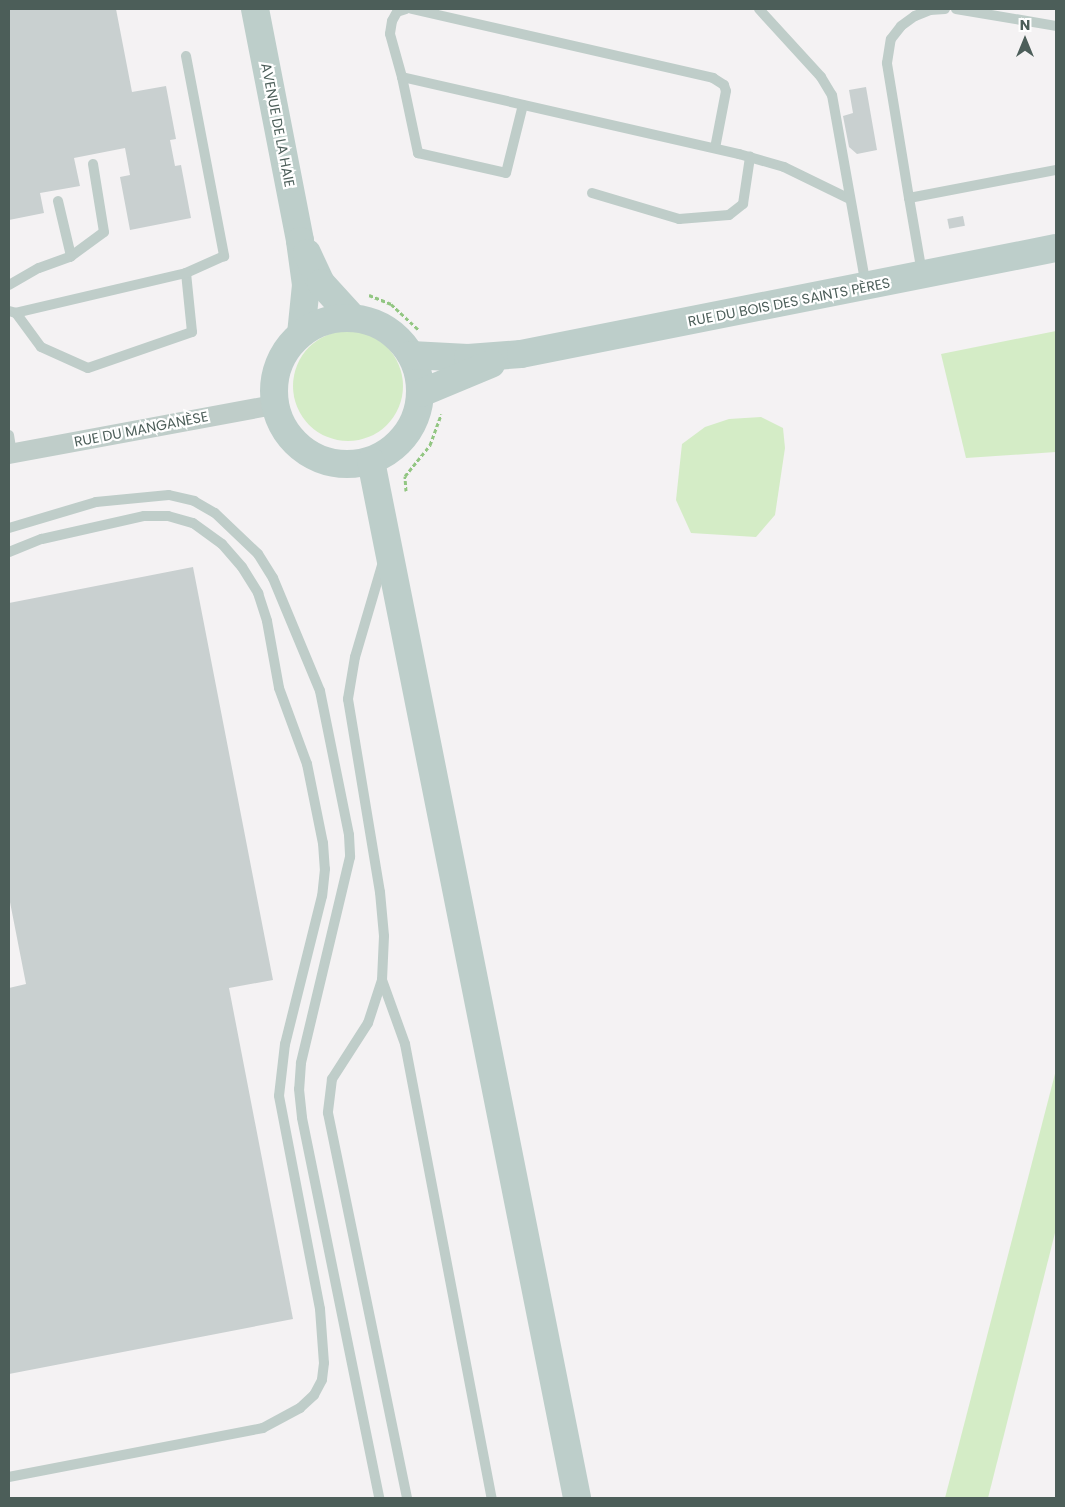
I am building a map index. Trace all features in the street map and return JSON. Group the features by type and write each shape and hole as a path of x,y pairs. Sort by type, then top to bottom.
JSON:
{"street":[{"name":"AVENUE DE LA HAIE","path":"255,9 300,241"},
{"path":"300,241 321,283 353,318"},
{"path":"300,241 306,285 301,334"},
{"name":"RUE DU BOIS DES SAINTS PÈRES","path":"411,355 468,358 520,354 923,276 1056,248"},
{"path":"353,318 376,324 396,337 411,355 419,374 421,393 417,415 407,435 391,450 371,461 346,465 321,461 307,452 283,429 274,405 273,385 278,366 287,348 301,334 316,324 353,318"},
{"name":"RUE DU BOIS DES SAINTS PÈRES","path":"421,393 470,371 520,354"},
{"name":"RUE DU MANGANÈSE","path":"10,448 274,405"},
{"path":"371,461 576,1498"}],"lane":[{"path":"406,9 397,12 390,34 402,77 418,153 506,173 523,105"},
{"path":"412,9 713,78 724,84 726,91 715,148"},
{"path":"759,9 821,77 832,95 866,286"},
{"path":"923,276 887,63 891,39 901,26 915,16 930,10 945,9"},
{"path":"956,9 1056,26"},
{"path":"186,56 224,256 186,272 12,312 41,347 88,368 192,332 186,272"},
{"path":"402,77 750,156 784,167 850,199"},
{"path":"592,193 679,219 729,215 743,204 750,156"},
{"path":"9,285 39,268 71,256 104,232 93,164"},
{"path":"909,198 1056,170"},
{"path":"58,200 71,256"},
{"path":"9,528 96,502 169,495 194,501 215,513 258,554 273,578 320,691 349,835 350,857 301,1063 299,1089 302,1118 379,1498"},
{"path":"9,552 42,539 144,516 168,516 193,523 222,544 242,566 258,593 267,621 279,688 307,764 323,843 325,869 322,896 285,1044 279,1096 320,1309 322,1380 314,1395 300,1408 263,1428 9,1477"},
{"path":"386,531 382,564 355,657 348,699 380,892 384,936 382,980 368,1023 332,1079 328,1114 407,1498"},
{"path":"382,980 405,1044 492,1498"}],"green space":[{"path":"348,331 369,335 387,347 399,365 403,386 399,407 387,425 369,437 348,441 327,437 309,425 297,407 293,386 297,365 309,347 327,335"},
{"path":"1056,331 1056,452 966,458 941,354"},
{"path":"761,417 783,428 785,448 775,515 756,537 691,533 676,500 682,444 705,427 729,419"},
{"path":"1056,1070 1056,1229 988,1498 945,1498"}],"building":[{"path":"9,9 116,9 132,92 166,86 176,139 170,140 175,166 181,165 191,218 130,230 120,177 130,175 125,148 74,158 80,186 40,193 44,213 9,220"},
{"path":"866,87 877,150 857,154 849,147 843,116 853,113 849,90"},
{"path":"963,216 965,226 949,229 947,219"},
{"path":"193,567 273,980 229,988 293,1319 9,1374 9,988 26,984 9,897 9,603"}]}
